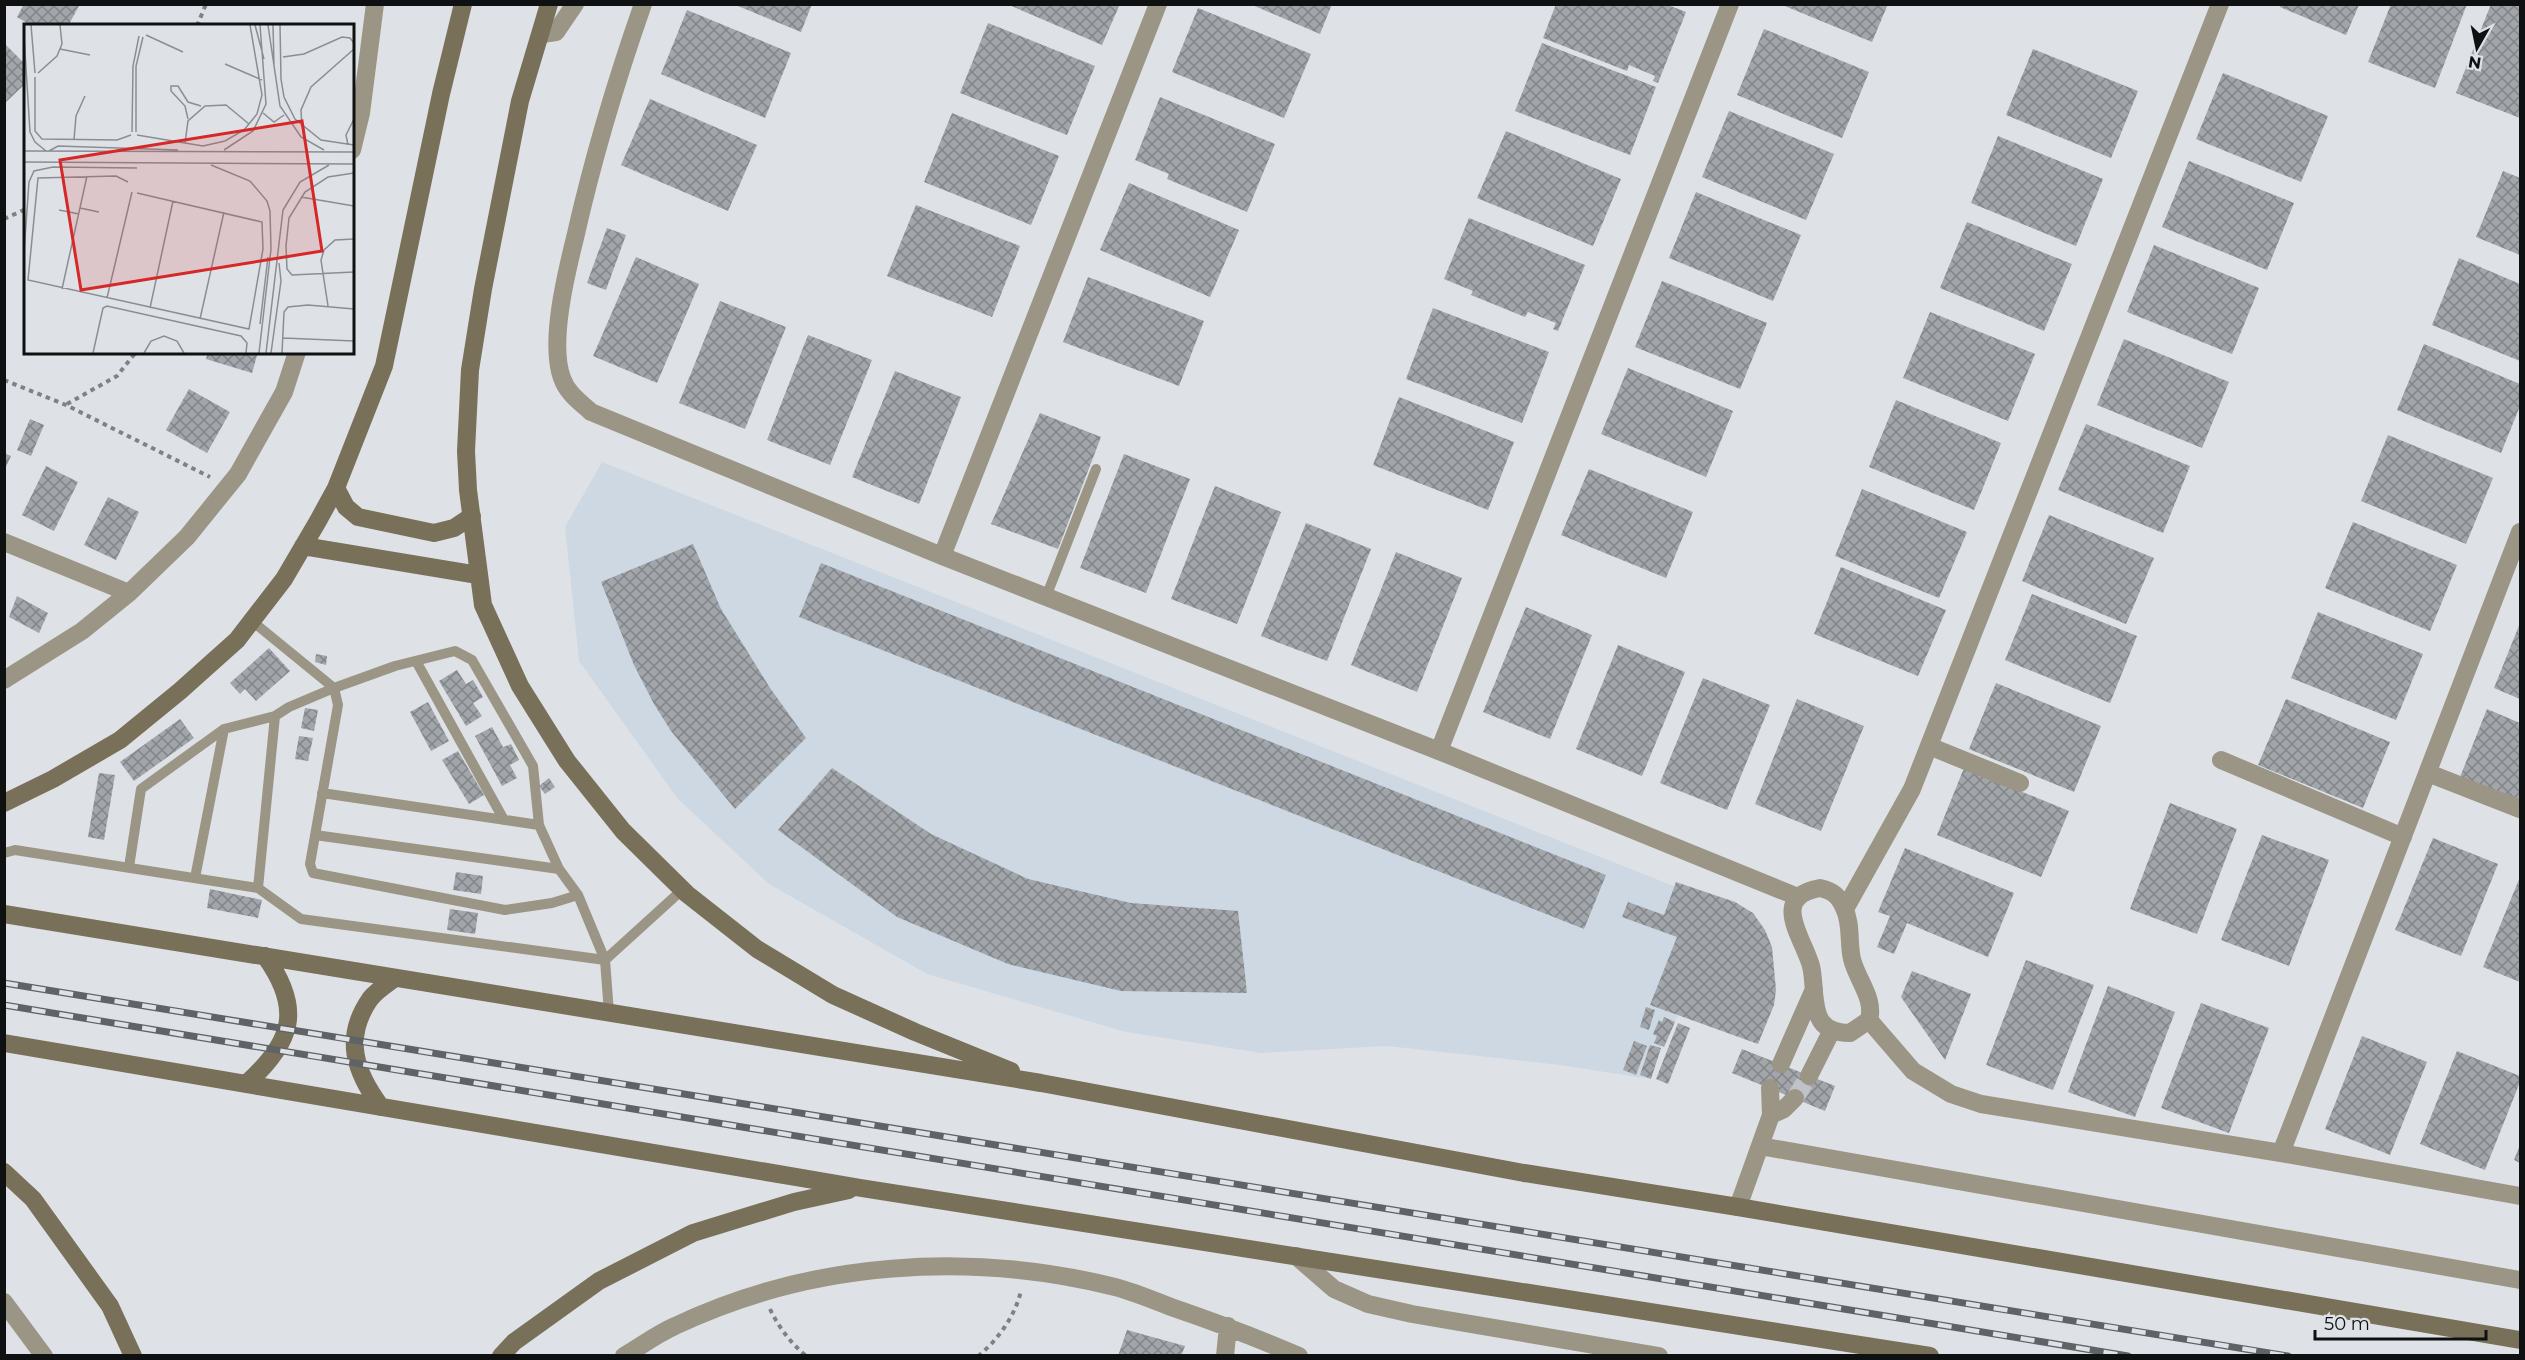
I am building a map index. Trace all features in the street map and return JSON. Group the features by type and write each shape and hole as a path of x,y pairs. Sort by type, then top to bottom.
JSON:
{"main road":[{"path":"4,803 53,779 120,740 180,691 229,648 252,621 284,579 303,546 336,488 384,366 441,94 463,4"},
{"path":"549,4 542,34 520,101 483,289 470,370 466,451 483,605 520,686 567,761 623,831 682,890 757,949 833,995 915,1032 1041,1083"},
{"path":"336,488 346,507 358,517 434,533 454,528 472,516"},
{"path":"303,546 478,575"},
{"path":"4,914 1041,1083 1524,1173 1738,1207 2520,1340"},
{"path":"246,1084 275,1055 284,1040 288,1019 287,998 282,984 265,956"},
{"path":"381,1107 360,1074 354,1051 355,1031 371,998 395,978"},
{"path":"4,1043 861,1188 1930,1356"},
{"path":"4,1172 33,1199 110,1306 134,1356"},
{"path":"501,1356 514,1342 599,1281 693,1233 794,1202 861,1188"},
{"path":"2493,1335 2520,1326"}],"street":[{"path":"354,142 361,113 375,4"},
{"path":"542,34 556,32 575,4"},
{"path":"643,4 604,124 568,265 560,323 558,350 562,377 573,396 591,412 942,556 1439,752 1798,897"},
{"path":"942,556 1158,4"},
{"path":"1439,752 1730,4"},
{"path":"1845,909 1912,789 2220,4"},
{"path":"4,680 82,631 129,593 187,537 238,474 284,392 296,354"},
{"path":"2281,1154 2520,532"},
{"path":"4,542 129,593"},
{"path":"1929,746 2020,783"},
{"path":"2221,760 2403,837"},
{"path":"2428,773 2520,809"},
{"path":"1869,1020 1850,1033 1832,1030 1821,1020 1816,1005 1811,965 1793,925 1792,911 1798,897 1811,890 1829,890 1838,897 1845,909 1849,920 1852,959 1871,1003 1869,1020 1913,1071 1952,1094 1982,1104 2520,1196"},
{"path":"1781,1064 1815,987"},
{"path":"1809,1076 1832,1030"},
{"path":"1738,1207 1771,1115 1770,1088"},
{"path":"1771,1115 1784,1109 1795,1098"},
{"path":"1760,1146 2520,1280"},
{"path":"1296,1256 1334,1289 1368,1304 1412,1314 1659,1356"},
{"path":"624,1356 674,1326 763,1293 819,1280 894,1268 969,1265 1026,1270 1118,1288 1228,1326 1299,1356"},
{"path":"4,1302 42,1355"},
{"path":"1226,1356 1228,1326"}],"lane":[{"path":"1046,597 1096,469"},
{"path":"252,621 334,688 338,705 310,864 313,873 505,910 552,903 578,895"},
{"path":"129,867 141,789 224,729 275,716 289,707 334,688 416,661 455,651 472,660 533,766 538,825 559,869 578,895 605,960 609,1013"},
{"path":"416,661 504,820"},
{"path":"258,888 275,716"},
{"path":"195,878 224,729"},
{"path":"322,794 538,825"},
{"path":"315,835 559,869"},
{"path":"4,853 15,850 258,888 301,920 605,960 682,890"}],"path":[{"path":"198,24 206,4"},
{"path":"4,219 24,210"},
{"path":"66,405 117,376 134,354"},
{"path":"4,380 66,405 229,486"},
{"path":"978,1356 988,1348 1006,1325 1019,1299 1026,1270"},
{"path":"763,1293 776,1321 794,1345 806,1356"}],"shaded area":[{"path":"602,462 1737,911 1643,1078 1560,1065 1387,1046 1261,1053 1126,1032 927,974 769,884 678,799 579,661 565,527"}],"building":[{"path":"24,4 80,4 69,24 29,24 17,17"},
{"path":"733,4 812,4 801,32"},
{"path":"1007,4 1120,4 1102,45"},
{"path":"1250,4 1332,4 1320,34"},
{"path":"1556,4 1665,4 1686,12 1658,83 1653,81 1655,76 1629,65 1627,71 1543,38"},
{"path":"1780,4 1888,4 1872,42"},
{"path":"2391,4 2467,4 2435,88 2368,62"},
{"path":"2491,4 2520,5 2520,118 2456,93"},
{"path":"2281,5 2359,5 2346,35 2280,7"},
{"path":"1198,8 1311,54 1284,118 1172,72"},
{"path":"687,10 791,53 765,118 661,74"},
{"path":"988,23 1095,66 1067,135 960,93"},
{"path":"1764,29 1869,72 1842,138 1737,95"},
{"path":"4,43 24,63 24,85 4,104"},
{"path":"1542,43 1656,87 1630,155 1515,111"},
{"path":"2033,49 2138,91 2111,158 2006,115"},
{"path":"2223,73 2328,116 2301,182 2196,139"},
{"path":"1160,97 1275,144 1247,212 1167,179 1169,174 1135,160"},
{"path":"650,99 757,145 728,211 621,165"},
{"path":"1729,111 1834,154 1806,220 1702,177"},
{"path":"952,113 1059,156 1031,225 924,182"},
{"path":"1506,131 1621,179 1593,246 1477,198"},
{"path":"1998,136 2103,179 2076,246 1971,203"},
{"path":"2189,161 2294,203 2267,270 2162,227"},
{"path":"2503,171 2520,178 2520,255 2476,237"},
{"path":"1129,183 1239,230 1210,297 1100,250"},
{"path":"1696,192 1801,235 1773,301 1669,258"},
{"path":"916,205 1020,246 992,317 887,276"},
{"path":"1469,218 1585,265 1558,331 1553,329 1556,323 1528,312 1525,317 1471,295 1473,291 1444,279"},
{"path":"1967,222 2072,264 2044,331 1940,288"},
{"path":"607,228 626,235 606,290 587,283"},
{"path":"2154,245 2259,288 2232,354 2127,312"},
{"path":"636,257 699,284 657,383 593,356"},
{"path":"2459,258 2520,284 2520,361 2432,325"},
{"path":"1088,277 1204,321 1179,386 1063,342"},
{"path":"1662,281 1767,323 1740,389 1635,347"},
{"path":"720,301 786,327 745,429 679,403"},
{"path":"1433,308 1549,352 1522,423 1406,379"},
{"path":"1930,312 2035,354 2008,421 1903,378"},
{"path":"808,335 872,360 830,465 767,440"},
{"path":"2124,339 2229,382 2202,448 2097,405"},
{"path":"2424,344 2520,384 2520,406 2501,453 2397,410"},
{"path":"207,354 257,354 252,373 206,359"},
{"path":"1628,368 1733,411 1706,477 1601,434"},
{"path":"895,371 961,397 919,504 852,477"},
{"path":"189,389 230,412 207,453 166,430"},
{"path":"1399,397 1514,442 1488,510 1373,465"},
{"path":"1896,400 2001,443 1974,510 1869,467"},
{"path":"1040,413 1101,437 1058,549 991,524"},
{"path":"30,419 44,425 31,456 17,450"},
{"path":"2086,424 2190,466 2163,533 2058,490"},
{"path":"2388,435 2493,478 2466,544 2361,501"},
{"path":"4,453 11,456 4,471"},
{"path":"1124,454 1190,479 1146,593 1080,568"},
{"path":"46,466 78,482 54,531 22,515"},
{"path":"1589,469 1693,512 1666,578 1561,535"},
{"path":"1215,486 1281,512 1237,624 1171,599"},
{"path":"1862,489 1967,532 1939,598 1835,556"},
{"path":"108,497 139,512 116,560 84,545"},
{"path":"2049,515 2154,558 2126,624 2022,581"},
{"path":"2353,522 2457,565 2430,631 2325,588"},
{"path":"1306,523 1371,549 1327,661 1261,636"},
{"path":"693,544 721,609 770,688 806,738 735,809 671,731 654,704 634,665 601,582"},
{"path":"1396,552 1462,578 1417,692 1351,665"},
{"path":"821,563 1606,875 1584,929 799,617"},
{"path":"1841,567 1946,610 1918,676 1814,634"},
{"path":"2032,594 2137,636 2110,703 2005,660"},
{"path":"17,596 48,613 39,633 9,617"},
{"path":"1526,607 1592,635 1550,739 1483,712"},
{"path":"2318,612 2423,654 2396,720 2291,678"},
{"path":"2520,623 2520,699 2494,688"},
{"path":"1618,645 1685,672 1642,776 1576,749"},
{"path":"269,648 290,671 256,701 245,689 240,694 230,683"},
{"path":"316,654 327,656 326,665 315,662"},
{"path":"457,670 466,684 473,680 483,697 473,703 482,716 466,726 439,681"},
{"path":"1703,678 1770,705 1727,810 1660,783"},
{"path":"1996,683 2101,726 2074,792 1969,749"},
{"path":"1797,699 1864,726 1821,831 1755,804"},
{"path":"2286,699 2390,742 2363,808 2258,765"},
{"path":"428,702 449,741 431,751 410,712"},
{"path":"305,708 318,710 314,731 301,728"},
{"path":"2487,709 2520,723 2520,802 2460,777"},
{"path":"180,719 194,738 134,781 120,762"},
{"path":"492,727 503,747 511,744 519,760 510,765 517,778 502,786 475,736"},
{"path":"299,736 313,738 308,761 295,759"},
{"path":"458,751 484,795 469,804 442,760"},
{"path":"832,768 931,834 1028,879 1131,903 1238,911 1247,993 1121,991 1008,964 897,917 778,830"},
{"path":"1964,768 2069,811 2041,877 1937,835"},
{"path":"99,773 115,775 104,840 88,837"},
{"path":"549,778 555,787 545,794 539,786"},
{"path":"2170,803 2237,829 2197,934 2130,909"},
{"path":"2262,835 2329,860 2289,966 2221,940"},
{"path":"2433,838 2498,864 2461,956 2395,930"},
{"path":"1905,848 2014,893 1988,957 1907,923 1894,954 1877,947 1890,916 1878,912"},
{"path":"456,872 483,876 481,894 453,890"},
{"path":"2520,877 2520,982 2483,967"},
{"path":"1676,882 1735,902 1753,913 1765,930 1772,947 1776,990 1774,1005 1758,1044 1650,1005 1677,937 1622,917 1628,902 1664,915"},
{"path":"210,889 262,900 258,918 207,908"},
{"path":"450,909 478,913 475,934 447,930"},
{"path":"2026,960 2094,985 2053,1090 1986,1065"},
{"path":"1912,971 1971,994 1945,1060 1901,997"},
{"path":"2108,986 2175,1012 2135,1117 2068,1092"},
{"path":"2201,1003 2269,1028 2229,1133 2161,1108"},
{"path":"1646,1007 1655,1010 1649,1030 1640,1027"},
{"path":"1664,1017 1675,1022 1664,1047 1654,1043 1657,1036 1653,1034 1659,1020 1662,1022"},
{"path":"1678,1023 1690,1028 1668,1084 1656,1079"},
{"path":"2362,1036 2427,1062 2390,1155 2325,1129"},
{"path":"1634,1041 1647,1046 1636,1075 1623,1070"},
{"path":"1650,1045 1661,1048 1651,1079 1640,1075"},
{"path":"1742,1049 1835,1086 1825,1111 1732,1073"},
{"path":"2457,1051 2520,1076 2520,1082 2485,1170 2420,1144"},
{"path":"2520,1145 2520,1163 2514,1160"},
{"path":"1127,1330 1185,1346 1181,1356 1118,1356"}],"tunnel":[{"path":"1795,1098 1809,1076"}],"railway":[{"path":"4,983 2288,1356"},
{"path":"4,1005 2128,1356"}]}
